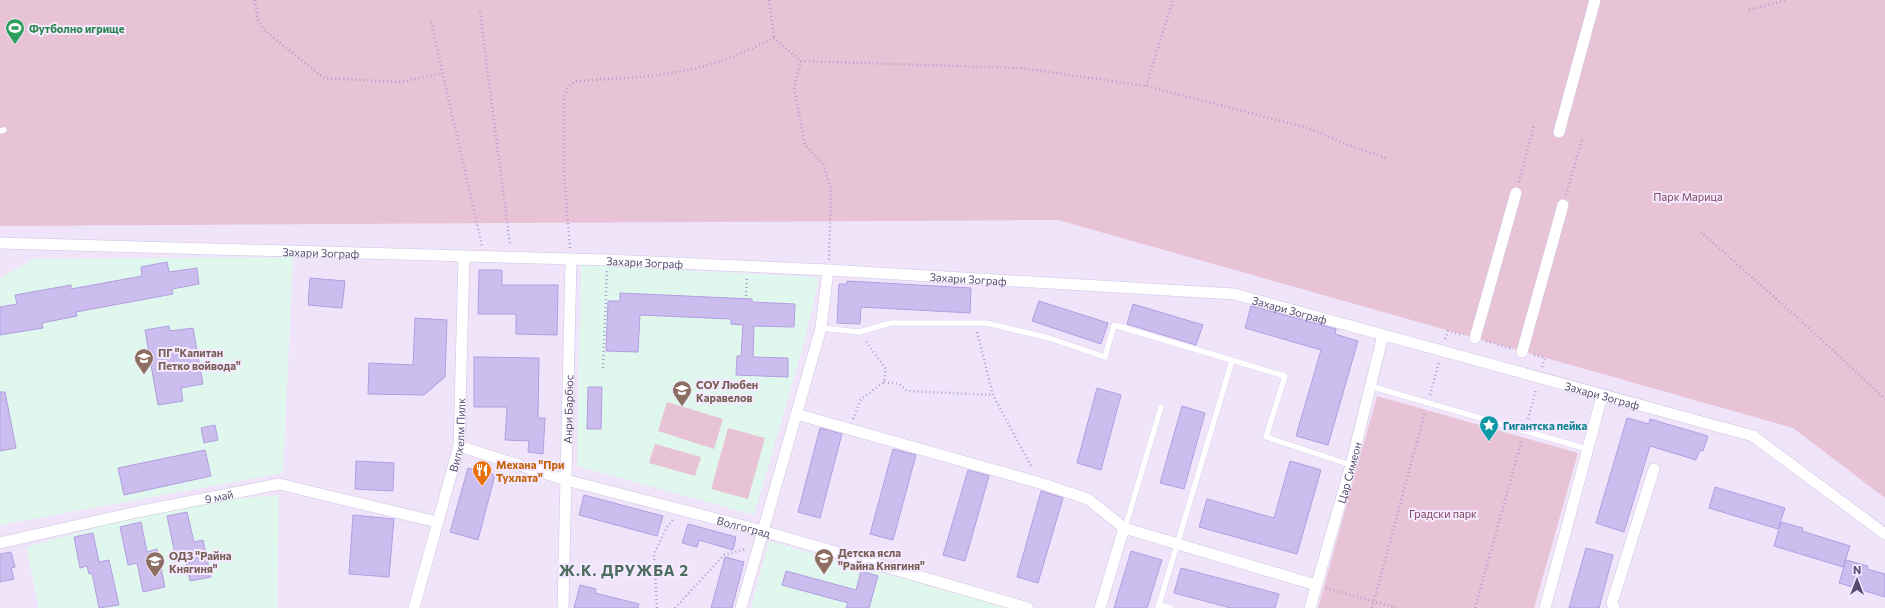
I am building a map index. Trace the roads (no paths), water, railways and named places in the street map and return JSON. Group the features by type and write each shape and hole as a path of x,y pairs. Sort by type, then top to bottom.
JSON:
{"street":[{"path":"1558,132 1595,0"},
{"path":"1475,338 1516,193"},
{"path":"1522,352 1563,205"},
{"name":"Захари Зограф","path":"0,243 608,260 828,270 1234,294 1602,396 1753,436 1885,534"},
{"name":"Вилхелм Пилк","path":"414,608 459,446 464,256"},
{"name":"Анри Барбюс","path":"563,608 571,259"},
{"path":"741,608 821,328 828,270"},
{"name":"Цар Симеон","path":"1310,608 1351,465 1383,335"},
{"path":"1545,608 1602,396"},
{"path":"796,414 1040,483 1088,499 1124,528 1176,545 1316,585"},
{"name":"Волгоград","path":"459,446 566,480 763,531 1028,608"},
{"path":"1614,608 1612,603 1654,469"},
{"name":"9 май","path":"0,543 138,512 279,484 437,522"},
{"path":"1100,608 1124,528"}],"lane":[{"path":"821,328 859,332 891,323 986,323 1048,338 1104,357 1114,325 1285,376 1266,437 1351,465"},
{"path":"1171,608 1159,606 1232,360"},
{"path":"1370,386 1588,448"},
{"path":"1124,528 1161,407"}],"place":[{"name":"Футболно игрище","path":"15,45"},
{"name":"ПГ \"Капитан Петко войвода\"","path":"144,375"},
{"name":"СОУ Любен Каравелов","path":"682,407"},
{"name":"Гигантска пейка","path":"1489,442"},
{"name":"Механа \"При Тухлата\"","path":"482,487"},
{"name":"Детска ясла \"Райна Княгиня\"","path":"824,575"},
{"name":"ОДЗ \"Райна Княгиня\"","path":"155,578"}],"district":[{"name":"Ж.К. ДРУЖБА 2","path":"624,570"}],"park label":[{"name":"Парк Марица","path":"1688,196"},
{"name":"Градски парк","path":"1443,513"}]}
